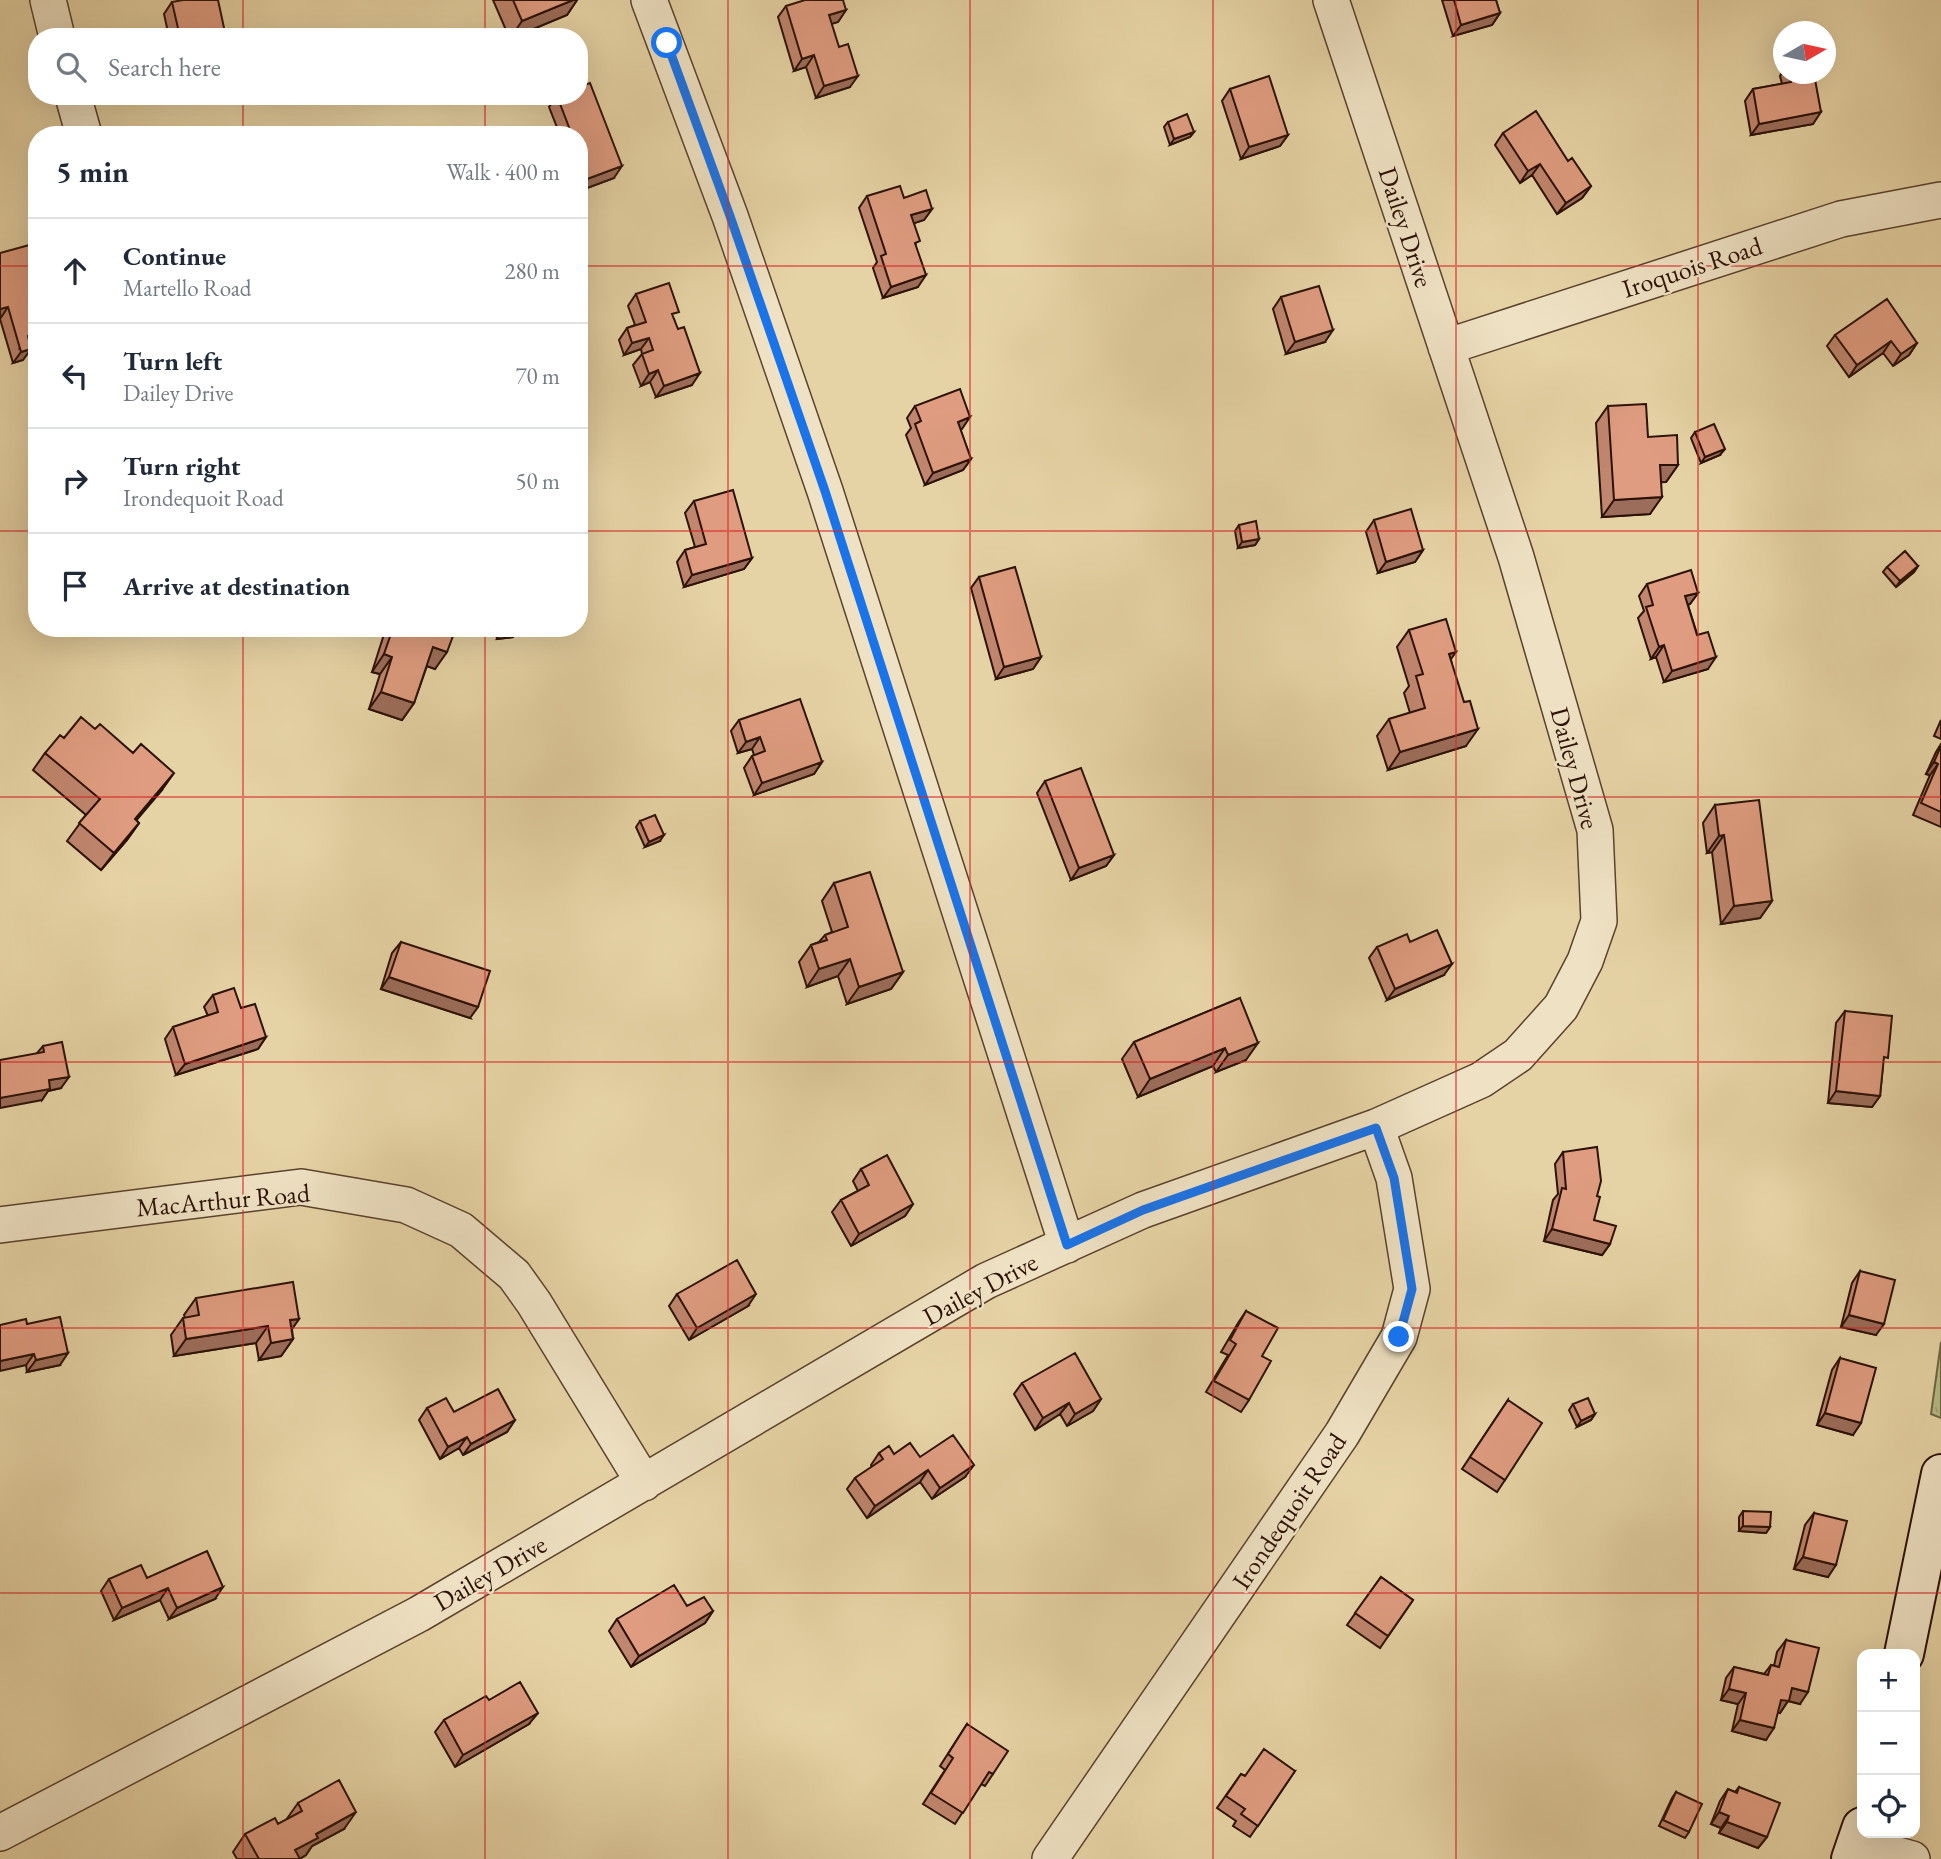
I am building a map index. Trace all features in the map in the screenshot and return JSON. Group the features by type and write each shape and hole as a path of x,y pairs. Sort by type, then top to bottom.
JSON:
{"main road":[{"path":"1905,1649 1941,1474"}],"street":[{"path":"48,0 55,28"},
{"path":"649,0 726,204 820,478 1067,1245"},
{"name":"Dailey Drive","path":"0,1833 419,1614 986,1281 1143,1210 1376,1128 1481,1080 1518,1055 1561,1007 1585,961 1599,921 1595,830 1516,557 1331,0"},
{"path":"76,105 81,126"},
{"name":"Iroquois Road","path":"1446,347 1841,219 1941,200"},
{"name":"Irondequoit Road","path":"1049,1859 1342,1434 1399,1337 1412,1289 1394,1178 1376,1128"},
{"name":"MacArthur Road","path":"0,1225 301,1187 406,1205 461,1230 514,1275 534,1303 644,1483"},
{"path":"1857,1843 1912,1859"}],"green space":[{"path":"1941,1342 1941,1418 1931,1414"}],"building":[{"path":"218,0 224,28 178,28 172,2"},
{"path":"513,0 573,0 522,21"},
{"path":"805,0 843,0 846,10 829,15 839,47 848,44 858,76 824,86 814,55 802,59 786,6"},
{"path":"1454,0 1496,0 1500,13 1461,25"},
{"path":"1269,76 1288,135 1249,147 1230,89"},
{"path":"590,83 622,166 588,179 588,126 569,126 560,105 588,105"},
{"path":"1780,84 1816,84 1821,112 1759,124 1753,89"},
{"path":"1536,111 1568,161 1572,158 1591,186 1566,203 1540,164 1528,171 1503,133"},
{"path":"1187,114 1194,132 1174,139 1168,122"},
{"path":"900,186 904,198 926,190 932,209 911,215 920,241 915,243 926,275 891,287 881,256 886,254 867,196"},
{"path":"28,245 28,350 21,352 8,307 0,309 0,253"},
{"path":"669,283 679,312 672,314 678,329 684,327 700,373 664,386 658,370 649,374 642,354 653,350 649,338 632,343 627,328 646,322 636,294"},
{"path":"1319,286 1333,330 1295,342 1281,297"},
{"path":"1887,299 1917,343 1901,354 1891,341 1857,365 1835,335"},
{"path":"960,389 970,417 958,422 971,459 933,473 915,424 921,421 915,406"},
{"path":"1646,404 1648,437 1677,435 1678,465 1660,465 1662,497 1614,500 1608,406"},
{"path":"1714,424 1725,449 1705,457 1695,432"},
{"path":"733,490 752,558 692,575 685,550 706,544 694,501"},
{"path":"1411,509 1423,550 1386,562 1374,520"},
{"path":"1256,521 1259,539 1242,542 1239,525"},
{"path":"1905,551 1918,566 1900,581 1887,567"},
{"path":"1015,567 1041,657 1004,667 979,577"},
{"path":"1691,570 1698,593 1685,596 1697,635 1708,632 1716,657 1672,671 1664,645 1659,647 1646,607 1653,605 1647,584"},
{"path":"1446,619 1456,652 1449,654 1464,702 1470,701 1478,729 1400,752 1389,719 1425,708 1416,676 1423,674 1409,630"},
{"path":"390,637 453,637 447,652 433,647 414,703 381,692 392,657 384,654"},
{"path":"800,699 822,762 762,783 752,756 765,751 760,737 746,742 739,720"},
{"path":"81,717 95,729 100,724 133,753 141,744 174,773 135,819 139,823 114,853 79,823 100,799 45,753 60,735 64,738"},
{"path":"1941,746 1941,812 1921,803 1938,764 1934,762"},
{"path":"1081,768 1114,855 1079,868 1045,781"},
{"path":"1759,800 1772,901 1734,906 1724,835 1719,836 1715,805"},
{"path":"655,815 664,835 649,842 640,821"},
{"path":"870,872 903,972 859,987 850,959 819,969 811,945 827,940 825,935 848,927 834,883"},
{"path":"1437,930 1452,964 1395,989 1377,947 1407,934 1410,942"},
{"path":"401,942 490,971 478,1007 389,977"},
{"path":"234,988 241,1008 255,1004 266,1037 185,1064 173,1027 218,1012 213,995"},
{"path":"1240,998 1258,1043 1228,1055 1225,1048 1150,1079 1134,1042"},
{"path":"1845,1011 1892,1016 1888,1058 1884,1057 1880,1096 1836,1091"},
{"path":"62,1042 69,1077 49,1080 50,1089 0,1098 0,1060 44,1052 43,1046"},
{"path":"1597,1147 1601,1181 1594,1220 1616,1226 1610,1244 1552,1229 1562,1188 1566,1189 1563,1152"},
{"path":"887,1155 913,1204 859,1234 841,1200 869,1185 861,1169"},
{"path":"737,1260 756,1294 697,1328 677,1294"},
{"path":"1860,1271 1895,1280 1884,1324 1849,1315"},
{"path":"293,1282 299,1319 290,1320 293,1339 271,1343 268,1326 186,1339 183,1318 199,1315 196,1298"},
{"path":"1246,1311 1278,1328 1262,1356 1271,1361 1249,1400 1214,1381 1236,1344 1230,1340"},
{"path":"60,1317 68,1353 36,1360 34,1354 0,1361 0,1325 26,1319 27,1324"},
{"path":"1075,1353 1101,1399 1075,1414 1069,1403 1043,1418 1022,1383"},
{"path":"1840,1358 1876,1368 1861,1423 1825,1413"},
{"path":"498,1389 515,1420 471,1444 467,1437 448,1447 427,1408 446,1398 454,1412"},
{"path":"1588,1398 1595,1414 1581,1421 1573,1404"},
{"path":"1508,1400 1542,1423 1505,1480 1470,1457"},
{"path":"953,1435 974,1465 940,1488 928,1470 875,1506 855,1478 883,1459 879,1453 889,1446 894,1454 910,1443 920,1457"},
{"path":"1743,1511 1771,1512 1770,1527 1743,1526"},
{"path":"1814,1513 1847,1521 1836,1565 1803,1557"},
{"path":"207,1551 223,1587 177,1608 168,1588 122,1608 109,1579 141,1565 147,1578"},
{"path":"1381,1577 1413,1600 1388,1636 1355,1613"},
{"path":"674,1585 687,1606 704,1597 713,1611 639,1656 617,1619"},
{"path":"1786,1640 1819,1648 1808,1692 1792,1688 1789,1701 1781,1700 1774,1728 1740,1720 1746,1693 1729,1689 1734,1667 1768,1675 1771,1665 1779,1667"},
{"path":"520,1682 538,1713 463,1755 444,1720 486,1696 489,1700"},
{"path":"967,1724 1008,1751 993,1774 989,1772 963,1813 931,1793 953,1758 948,1754"},
{"path":"1264,1749 1295,1771 1258,1826 1241,1814 1245,1809 1226,1796 1241,1774 1245,1776"},
{"path":"339,1780 356,1812 316,1834 318,1838 295,1850 300,1859 259,1859 245,1834 275,1818 278,1824 302,1811 298,1803"},
{"path":"1739,1787 1780,1803 1767,1837 1727,1822 1729,1816 1719,1812 1728,1789 1737,1793"},
{"path":"1676,1792 1702,1804 1689,1832 1663,1820"}],"route":[{"path":"667,43 825,491 1067,1245 1143,1210 1376,1128 1394,1178 1412,1289 1399,1337"}]}
